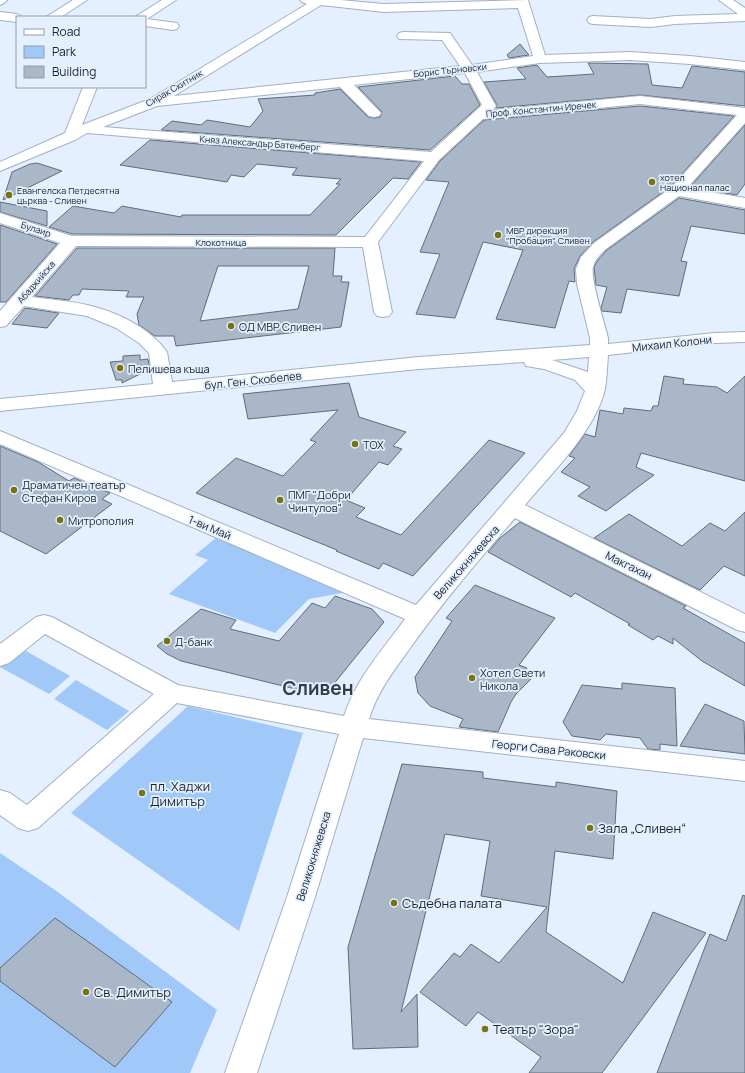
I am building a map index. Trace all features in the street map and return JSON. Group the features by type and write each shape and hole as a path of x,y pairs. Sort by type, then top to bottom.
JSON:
{"street":[{"path":"54,16 81,0"},
{"path":"143,16 170,0"},
{"path":"303,0 384,8 522,2 540,59"},
{"path":"725,0 745,13"},
{"name":"Сирак Скитник","path":"0,168 85,129 155,102 320,1"},
{"path":"0,16 16,18"},
{"path":"593,20 651,23 676,20 745,17"},
{"path":"146,22 173,26"},
{"path":"403,36 446,36 469,69 489,106 479,115"},
{"name":"Борис Търновски","path":"155,102 469,69 540,59 630,56 690,60 745,66"},
{"path":"343,82 374,113"},
{"path":"70,137 90,88"},
{"name":"Проф. Константин Иречек","path":"370,242 434,157 479,115 640,100 745,114"},
{"name":"Великокняжевска","path":"241,1073 301,897 361,703 375,678 420,616 513,508 572,436 587,411 596,390 599,338 586,284 584,269 589,257 600,246 676,191 745,114"},
{"name":"Княз Александър Батенберг","path":"85,129 434,157"},
{"path":"726,136 745,139"},
{"path":"676,191 745,203"},
{"name":"Булаир","path":"0,218 71,241"},
{"name":"Клокотница","path":"71,241 370,242"},
{"name":"Абаджийска","path":"0,322 71,241"},
{"path":"370,242 382,312"},
{"path":"20,300 91,311 122,324 145,339 158,352 163,389"},
{"name":"Михаил Колони","path":"507,358 745,337"},
{"path":"507,358 547,364 582,376 596,390"},
{"name":"бул. Ген. Скобелев","path":"0,405 419,363 507,358"},
{"name":"1-ви Май","path":"0,437 420,616"},
{"name":"Макгахан","path":"513,508 744,622"},
{"name":"Георги Сава Раковски","path":"0,657 44,623 172,693 353,727 745,771"},
{"path":"0,801 28,820 172,693"}],"green space":[{"path":"222,533 359,590 309,599 275,633 169,594 208,560 195,555"},
{"path":"19,647 70,676 49,694 0,667 0,662"},
{"path":"76,680 129,711 107,730 54,699"},
{"path":"188,706 303,733 239,931 71,813"},
{"path":"0,853 55,890 217,1010 190,1073 0,1073"}],"building":[{"path":"520,44 529,55 509,58 507,55"},
{"path":"588,63 648,64 652,85 682,88 692,66 745,72 745,106 640,95 496,108 497,105 484,82 526,79 517,68 537,65 547,77 594,74"},
{"path":"455,76 462,84 469,84 480,105 430,150 161,130 172,121 201,125 207,120 250,127 263,111 258,99 315,95 315,93 340,89 368,117 380,117 382,112 358,87"},
{"path":"640,106 734,116 670,187 593,242 580,256 574,269 575,282 569,281 555,328 496,319 523,250 483,242 455,318 416,314 440,254 420,252 449,182 426,180 440,161 484,120"},
{"path":"745,125 745,184 737,195 690,187"},
{"path":"150,140 421,162 408,179 393,178 336,235 72,234 49,227 73,206 114,213 122,206 181,217 182,215 310,215 340,184 336,184 341,179 292,175 297,168 257,164 244,177 231,175 227,182 120,165"},
{"path":"37,163 62,171 3,200 12,172 30,164"},
{"path":"679,198 745,210 745,234 691,226 681,261 687,262 679,296 627,289 621,313 602,311 601,308 607,287 596,285 594,267 598,260 607,250"},
{"path":"0,202 47,211 47,226 0,212"},
{"path":"0,225 57,244 6,302 0,302"},
{"path":"77,248 335,248 333,276 342,276 341,282 349,282 341,327 176,346 174,336 155,336 139,325 137,314 144,297 126,297 129,291 82,289 79,295 73,295 69,300 35,296","holes":["218,266 309,266 298,309 200,321"]},
{"path":"25,308 59,313 47,328 12,324"},
{"name":"Пелишева къща","path":"140,355 140,360 148,359 150,369 122,383 122,380 116,380 110,362 123,361 123,356"},
{"path":"664,376 684,379 683,384 717,387 727,393 745,376 745,481 641,453 636,467 654,475 606,511 578,496 590,487 561,472 575,458 569,456 585,434 595,437 600,410 623,414 624,408 651,411 653,406 658,406"},
{"path":"349,383 359,417 406,432 393,446 402,449 388,465 379,462 346,500 365,508 356,517 401,535 489,440 525,453 413,576 383,563 379,569 336,551 337,550 196,493 236,458 283,476 316,442 310,440 338,410 248,419 243,394"},
{"path":"0,446 38,462 69,481 74,478 110,493 102,499 112,504 46,554 0,531"},
{"path":"745,512 745,576 724,566 700,590 594,538 629,514 682,546 710,523 725,531"},
{"path":"520,522 686,606 683,608 745,643 745,686 702,661 673,638 673,644 658,636 653,640 628,625 630,624 575,593 571,597 488,552 500,538"},
{"path":"475,585 555,618 519,665 527,668 521,675 531,679 516,694 511,702 498,732 459,727 463,719 430,706 418,693 415,677 452,621 446,618"},
{"path":"335,596 372,609 384,622 324,696 181,661 167,654 157,646 201,609 236,620 230,629 279,641 312,603 325,608"},
{"path":"622,683 675,688 677,746 660,744 660,750 648,749 640,738 606,734 600,740 572,736 563,722 582,685 622,689"},
{"path":"705,704 744,721 745,754 680,746"},
{"path":"402,764 483,772 483,778 556,787 556,782 617,791 613,859 555,851 546,932 623,983 653,912 706,933 602,1073 529,1073 541,1057 478,1012 466,1026 420,992 454,953 460,957 471,944 499,963 547,907 481,896 490,841 445,834 401,1012 417,994 418,1047 353,1049 348,947"},
{"path":"743,895 745,896 745,1073 657,1073 710,934 726,941"},
{"name":"Св. Димитър","path":"55,918 172,1002 115,1067 0,981 0,968"}],"place":[{"name":"хотел Национал палас","path":"652,182"},
{"name":"Евангелска Петдесятна църква - Сливен","path":"9,195"},
{"name":"МВР дирекция \"Пробация\" Сливен","path":"498,235"},
{"name":"ОД МВР Сливен","path":"231,326"},
{"name":"Пелишева къща","path":"120,368"},
{"name":"ТОХ","path":"355,444"},
{"name":"Драматичен театър Стефан Киров","path":"14,490"},
{"name":"ПМГ \"Добри Чинтулов\"","path":"280,500"},
{"name":"Митрополия","path":"60,520"},
{"name":"Д-банк","path":"167,641"},
{"name":"Хотел Свети Никола","path":"472,678"},
{"name":"пл. Хаджи Димитър","path":"142,793"},
{"name":"Зала „Сливен“","path":"590,828"},
{"name":"Съдебна палата","path":"394,903"},
{"name":"Св. Димитър","path":"86,992"},
{"name":"Театър \"Зора\"","path":"485,1029"}],"district":[{"name":"Сливен","path":"318,688"}]}
